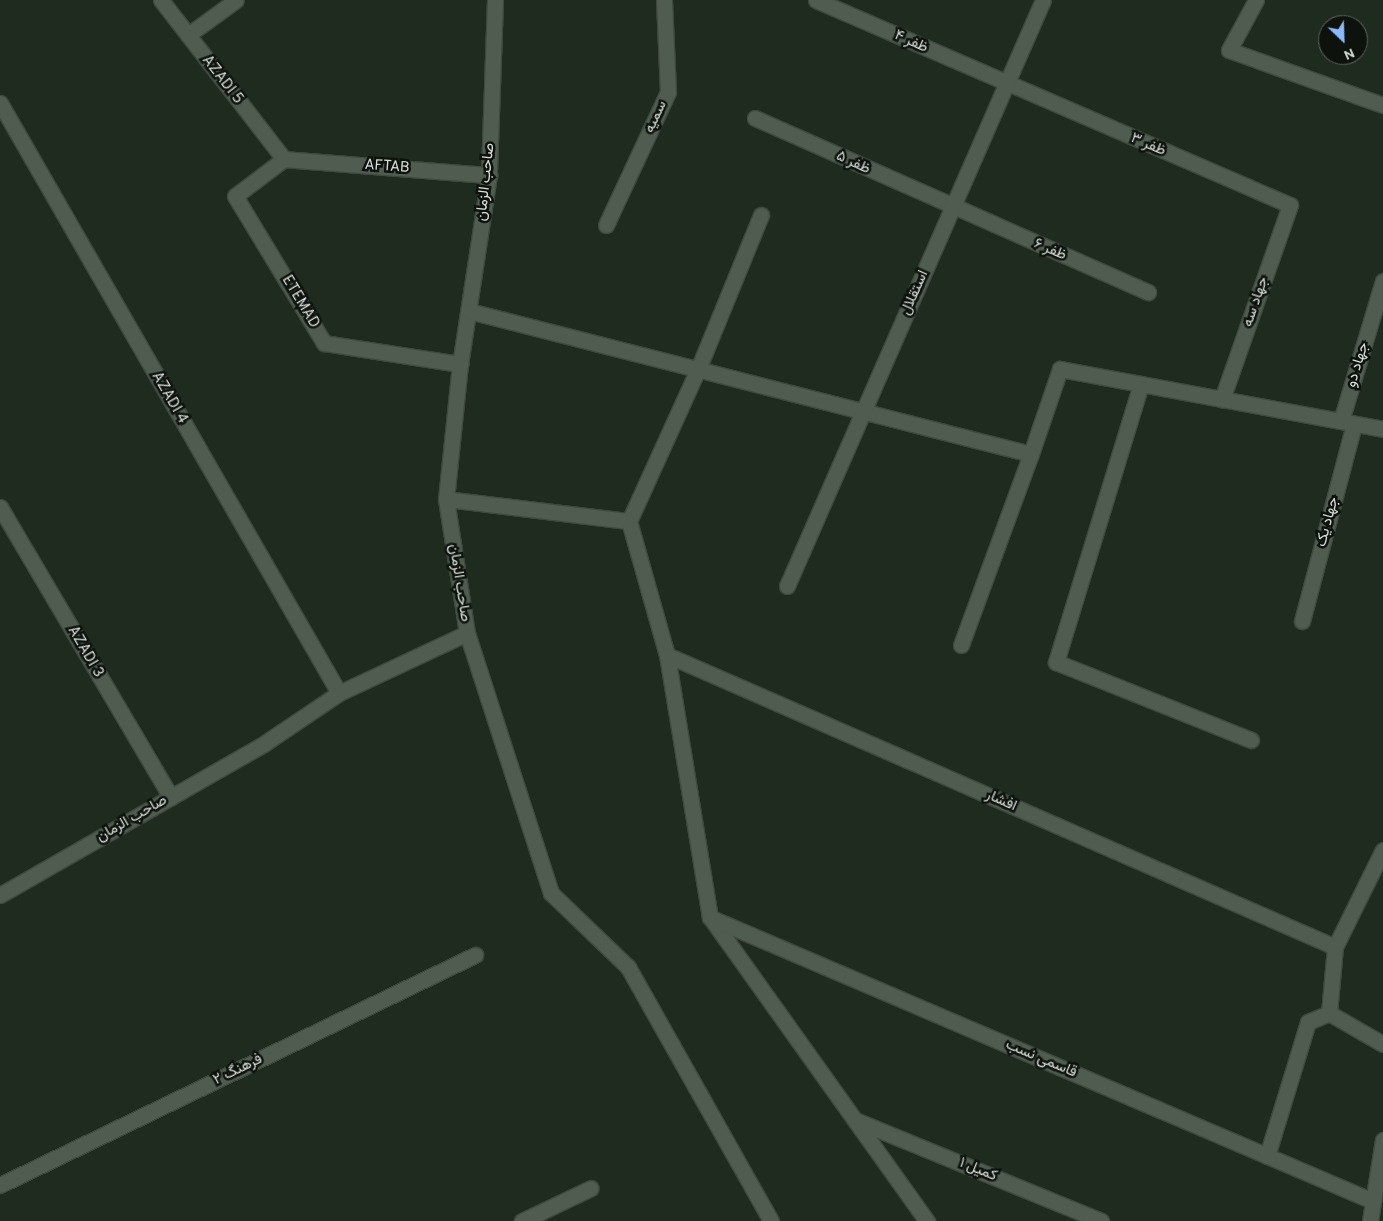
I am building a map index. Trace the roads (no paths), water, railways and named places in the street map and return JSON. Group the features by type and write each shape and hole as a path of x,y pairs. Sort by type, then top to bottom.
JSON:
{"street":[{"name":"AZADI 5","path":"161,0 284,159"},
{"path":"188,35 236,0"},
{"name":"صاحب الزمان","path":"2,890 266,743 339,693 467,633 446,499 460,364 489,174 495,0"},
{"name":"سمیه","path":"606,225 668,92 664,0"},
{"name":"ظفر ۴","path":"816,0 1006,85"},
{"name":"استقلال","path":"787,586 1043,0"},
{"path":"1256,0 1229,50 1383,105"},
{"name":"ظفر ۳","path":"1006,85 1290,205"},
{"name":"AZADI 4","path":"0,103 339,693"},
{"name":"ظفر ۵","path":"755,118 952,208"},
{"name":"AFTAB","path":"284,159 489,174"},
{"name":"ETEMAD","path":"284,159 235,196 324,343 460,364"},
{"name":"جهاد سه","path":"1222,399 1290,205"},
{"name":"ظفر ۶","path":"952,208 1148,292"},
{"path":"761,215 699,367 629,521 667,655 710,917 927,1221"},
{"name":"جهاد دو","path":"1348,422 1383,281"},
{"path":"469,311 699,367 1031,454"},
{"path":"961,645 1060,369 1383,429"},
{"path":"1141,384 1056,662 1251,740"},
{"name":"جهاد یک","path":"1302,621 1348,422"},
{"path":"446,499 629,521"},
{"name":"AZADI 3","path":"0,507 171,797"},
{"path":"467,633 551,893 628,967 771,1221"},
{"name":"افشار","path":"667,655 1334,948"},
{"path":"1329,1013 1334,948 1383,850"},
{"name":"قاسمی نسب","path":"710,917 1373,1201"},
{"name":"فرهنگ ۲","path":"0,1185 475,955"},
{"path":"1266,1156 1308,1022 1329,1013"},
{"path":"1329,1013 1383,1044"},
{"name":"کمیل ۱","path":"855,1120 1081,1217 1101,1221"},
{"path":"1370,1221 1383,1140"},
{"path":"522,1221 591,1188"}]}
